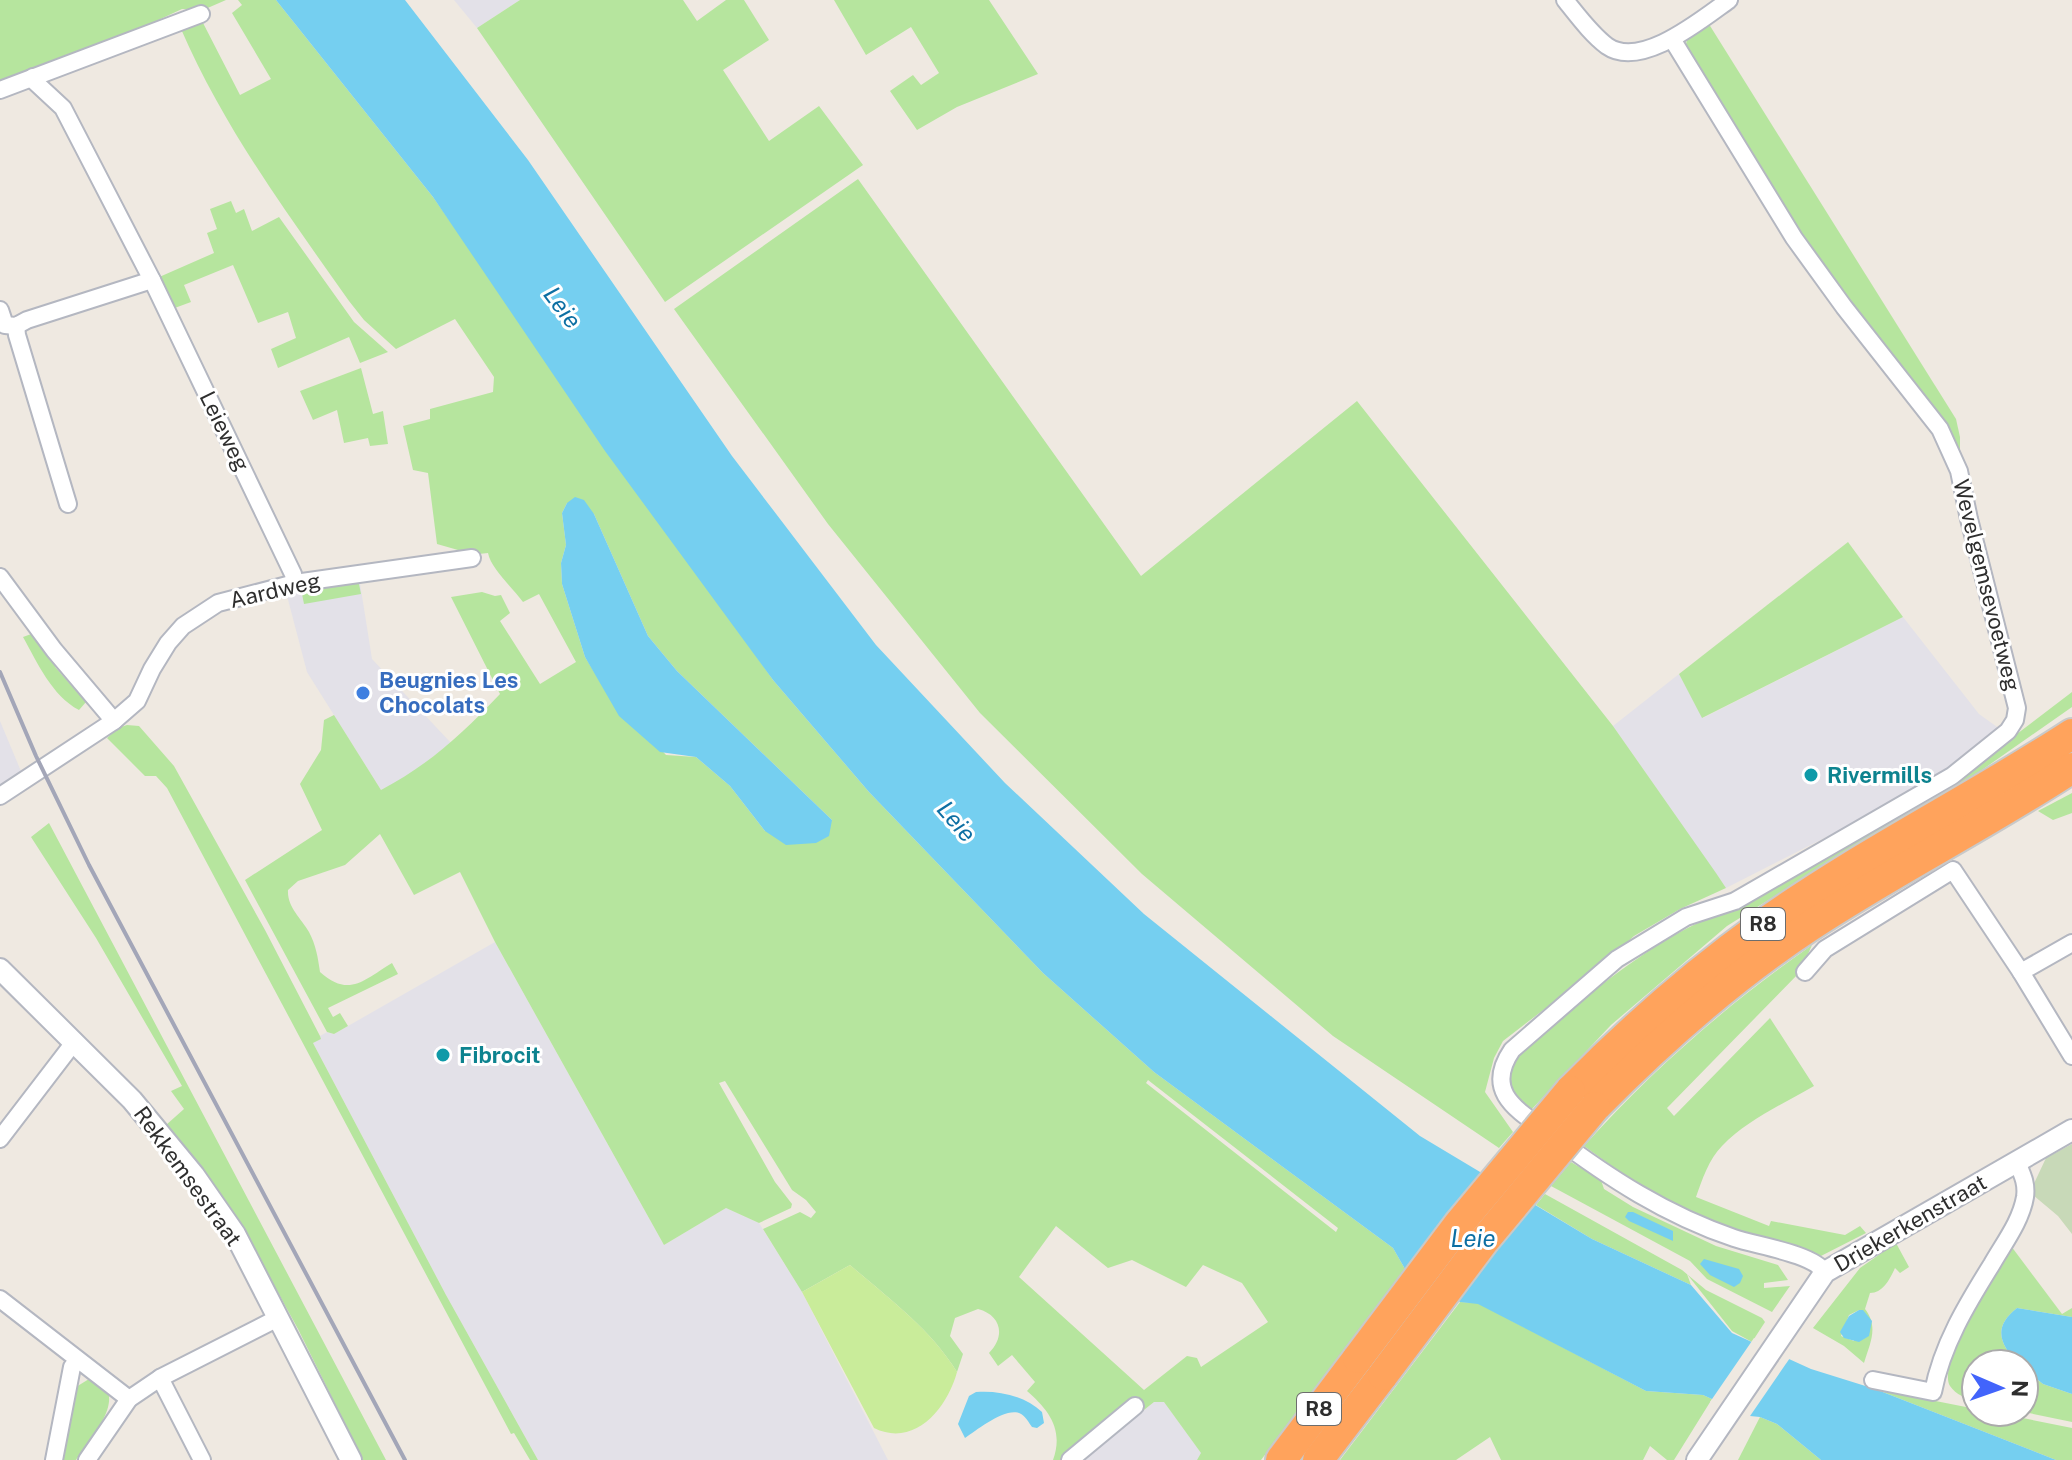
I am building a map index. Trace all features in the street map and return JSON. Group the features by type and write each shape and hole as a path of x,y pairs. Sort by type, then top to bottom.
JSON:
{"highway":[{"name":"R8","path":"1281,1460 1483,1242 1618,1042 1762,925 2072,734"},
{"name":"R8","path":"1582,1099 1726,986 1808,927 2072,768"},
{"name":"R8","path":"1318,1460 1370,1366"}],"street":[{"path":"1565,0 1592,33 1610,48 1622,52 1648,49 1672,39 1729,0"},
{"path":"0,90 201,14"},
{"name":"Wevelgemsevoetweg","path":"1672,39 1794,238 1940,429 1959,471 2017,708 2015,720 2008,731 1952,776 1735,901 1686,917 1617,959 1512,1050 1504,1063 1500,1079 1506,1096 1520,1112 1609,1178 1647,1201 1732,1238 1812,1262 1825,1272"},
{"name":"Leieweg","path":"33,77 63,108 152,280 295,583"},
{"path":"0,310 5,325 16,326 152,280"},
{"path":"16,326 68,504"},
{"name":"Aardweg","path":"114,721 137,701 168,643 199,614 218,603 295,583 472,558"},
{"path":"0,577 54,650 114,721 0,796"},
{"path":"1805,972 1825,949 1953,870 2072,1056"},
{"path":"2021,972 2072,943"},
{"name":"Rekkemsestraat","path":"0,969 132,1100 194,1175 235,1234 351,1460"},
{"path":"0,1139 75,1041"},
{"name":"Driekerkenstraat","path":"1700,1456 1825,1272 2072,1130"},
{"path":"1873,1380 1933,1392 1939,1364 1959,1318 2012,1231 2025,1199 2025,1180 2017,1162"},
{"path":"0,1299 129,1399"},
{"path":"87,1460 129,1399 160,1378 278,1318"},
{"path":"54,1460 72,1367 78,1360"},
{"path":"160,1378 202,1460"},
{"path":"1070,1460 1135,1406"}],"shaded area":[{"path":"454,0 520,0 477,28"},
{"name":"Beugnies Les Chocolats","path":"359,577 372,659 451,743 408,776 381,790 307,672 286,592"},
{"path":"1903,617 1979,714 2000,729 1919,790 1726,888 1613,726 1679,674 1703,718"},
{"path":"0,721 23,776 0,790"},
{"path":"495,942 664,1245 726,1208 759,1223 802,1292 888,1460 538,1460 446,1295 313,1043 327,1032 334,1034"},
{"path":"1154,1402 1164,1402 1202,1454 1197,1460 1081,1460"}],"green space":[{"path":"0,0 226,0 203,10 182,9 139,29 0,80"},
{"path":"238,0 276,0 433,197 773,680 869,792 1043,973 1154,1072 1393,1248 1405,1269 1261,1460 1197,1460 1201,1453 1164,1402 1154,1402 1081,1460 1053,1460 1057,1439 1052,1421 1027,1391 1035,1382 1012,1355 998,1366 989,1353 999,1333 992,1316 978,1309 955,1318 950,1336 963,1354 957,1372 921,1328 850,1265 802,1292 763,1229 800,1212 811,1218 816,1212 792,1190 725,1081 719,1083 775,1182 792,1204 791,1208 759,1223 726,1208 664,1245 495,942 460,872 414,895 380,834 345,865 298,881 288,890 292,907 313,942 320,972 330,980 340,984 356,984 392,963 398,974 328,1008 333,1017 340,1013 348,1026 334,1034 327,1032 245,880 322,830 300,784 321,750 324,720 334,715 381,790 430,759 472,722 500,694 451,597 482,592 501,595 510,613 500,621 540,684 576,662 539,594 523,602 498,572 488,553 460,556 458,550 437,544 428,473 413,470 403,426 430,419 430,409 493,392 494,377 455,319 396,349 364,320 349,301 280,202 217,101 181,29 202,21 240,95 271,79 232,13 242,5","holes":["567,503 594,514 648,636 677,671 832,820 765,831 730,786 696,757 666,755 601,683 585,657 562,584 561,563 566,545 562,513","1148,1080 1338,1228 1336,1232 1146,1083","1056,1226 1108,1268 1132,1260 1186,1287 1203,1265 1242,1283 1268,1322 1201,1367 1197,1358 1187,1356 1144,1390 1019,1277"]},
{"path":"520,0 683,0 697,21 726,0 744,0 769,40 723,70 769,141 819,106 863,165 665,302 477,28"},
{"path":"834,0 989,0 1038,74 957,107 917,130 890,91 913,75 921,85 939,73 911,27 866,55"},
{"path":"1707,21 1956,419 1960,455 1827,275 1685,48 1687,40"},
{"path":"858,179 1141,576 1357,401 1613,726 1726,888 1680,909 1634,936 1603,964 1503,1041 1494,1058 1485,1092 1513,1132 1499,1148 1333,1036 1142,874 980,713 828,524 674,309"},
{"path":"231,201 236,213 244,209 252,231 279,217 354,322 388,352 360,363 349,337 278,368 271,349 296,338 288,312 258,323 233,265 184,285 191,302 172,309 157,278 214,253 207,233 217,229 210,209"},
{"path":"361,368 373,414 383,411 388,444 370,446 368,438 344,443 337,410 313,420 300,391"},
{"path":"1848,542 1903,617 1702,718 1679,674"},
{"path":"358,579 361,594 304,604 301,589"},
{"path":"34,633 56,668 86,702 79,710 61,696 40,667 23,637"},
{"path":"2072,692 2072,707 1979,772 1727,926 1611,1025 1531,1110 1515,1095 1508,1075 1523,1049 1642,955 1719,914 1976,765"},
{"path":"127,725 139,726 174,766 320,1036 321,1039 313,1043 446,1295 538,1460 530,1460 514,1433 511,1434 167,788 156,776 145,776 107,738"},
{"path":"2072,793 2072,813 2053,820 2038,811"},
{"path":"49,823 386,1460 363,1460 298,1329 241,1225 166,1125 184,1109 171,1091 182,1086 96,938 31,837"},
{"path":"1812,945 1800,972 1667,1108 1674,1116 1770,1018 1814,1086 1743,1128 1722,1146 1706,1170 1696,1197 1769,1226 1771,1221 1845,1235 1860,1226 1866,1233 1817,1258 1663,1203 1584,1146 1637,1090 1692,1039"},
{"path":"2072,1144 2072,1234 2031,1190 2046,1158"},
{"path":"1571,1162 1601,1180 1604,1189 1633,1207 1716,1246 1778,1265 1788,1280 1764,1283 1764,1288 1790,1286 1772,1312 1707,1279 1690,1261 1551,1186"},
{"path":"1545,1194 1682,1270 1691,1285 1592,1239 1536,1205"},
{"path":"1896,1243 1909,1267 1900,1273 1895,1268 1882,1288 1870,1293 1865,1309 1872,1322 1872,1335 1864,1363 1844,1346 1813,1328 1860,1268","holes":["1859,1310 1854,1341 1841,1336 1849,1315"]},
{"path":"2011,1246 2062,1314 2072,1308 2072,1317 2017,1308 2004,1322 2002,1329 2006,1348 1960,1348 1960,1395 1950,1386 1948,1374 1959,1338"},
{"path":"850,1265 934,1341 957,1372 937,1411 915,1429 889,1433 874,1428 802,1292"},
{"path":"1687,1274 1706,1290 1762,1318 1765,1322 1752,1342 1732,1331"},
{"path":"1460,1302 1478,1303 1646,1391 1703,1395 1712,1399 1674,1460 1667,1460 1650,1446 1643,1460 1501,1460 1490,1437 1456,1460 1340,1460"},
{"path":"89,1379 102,1385 108,1393 109,1404 98,1428 76,1460 63,1460 76,1387"},
{"path":"2040,1382 2072,1394 2072,1422 2040,1415"},
{"path":"1875,1389 1960,1406 1960,1422"},
{"path":"1760,1417 1777,1424 1821,1460 1738,1460"},
{"path":"2040,1422 2072,1428 2072,1460 2056,1460 1974,1428 2040,1428"}],"water":[{"name":"Leie","path":"276,0 405,0 528,160 732,456 876,645 1005,783 1144,914 1420,1136 1592,1239 1691,1285 1732,1333 1811,1369 1875,1389 1960,1422 1960,1428 1974,1428 2056,1460 1821,1460 1777,1424 1750,1416 1703,1395 1646,1391 1478,1304 1460,1302 1405,1269 1393,1248 1154,1072 1043,973 869,792 773,680 605,451 433,197"},
{"path":"575,497 584,500 594,514 648,636 677,671 832,820 829,836 816,843 786,845 765,831 730,786 696,757 660,752 619,716 585,657 562,584 561,563 566,545 562,513 567,503"},
{"path":"1628,1212 1673,1231 1673,1241 1629,1221 1625,1217"},
{"path":"1704,1259 1739,1269 1743,1276 1740,1283 1734,1287 1710,1275 1700,1264"},
{"path":"2017,1308 2072,1317 2072,1394 2040,1382 2040,1348 2006,1348 2001,1335 2009,1315"},
{"path":"1863,1310 1872,1321 1869,1336 1859,1342 1844,1338 1840,1332 1849,1316"},
{"path":"976,1392 1002,1393 1019,1398 1042,1412 1044,1423 1037,1428 1032,1427 1023,1415 1013,1412 991,1421 965,1438 958,1424 969,1396"}],"pier":[{"path":"1754,1338 1792,1355 1748,1419 1710,1402"}],"railway":[{"path":"0,672 36,756 89,865 405,1460"}],"place":[{"name":"Beugnies Les Chocolats","path":"363,693"},
{"name":"Rivermills","path":"1811,775"},
{"name":"Fibrocit","path":"443,1055"}]}
